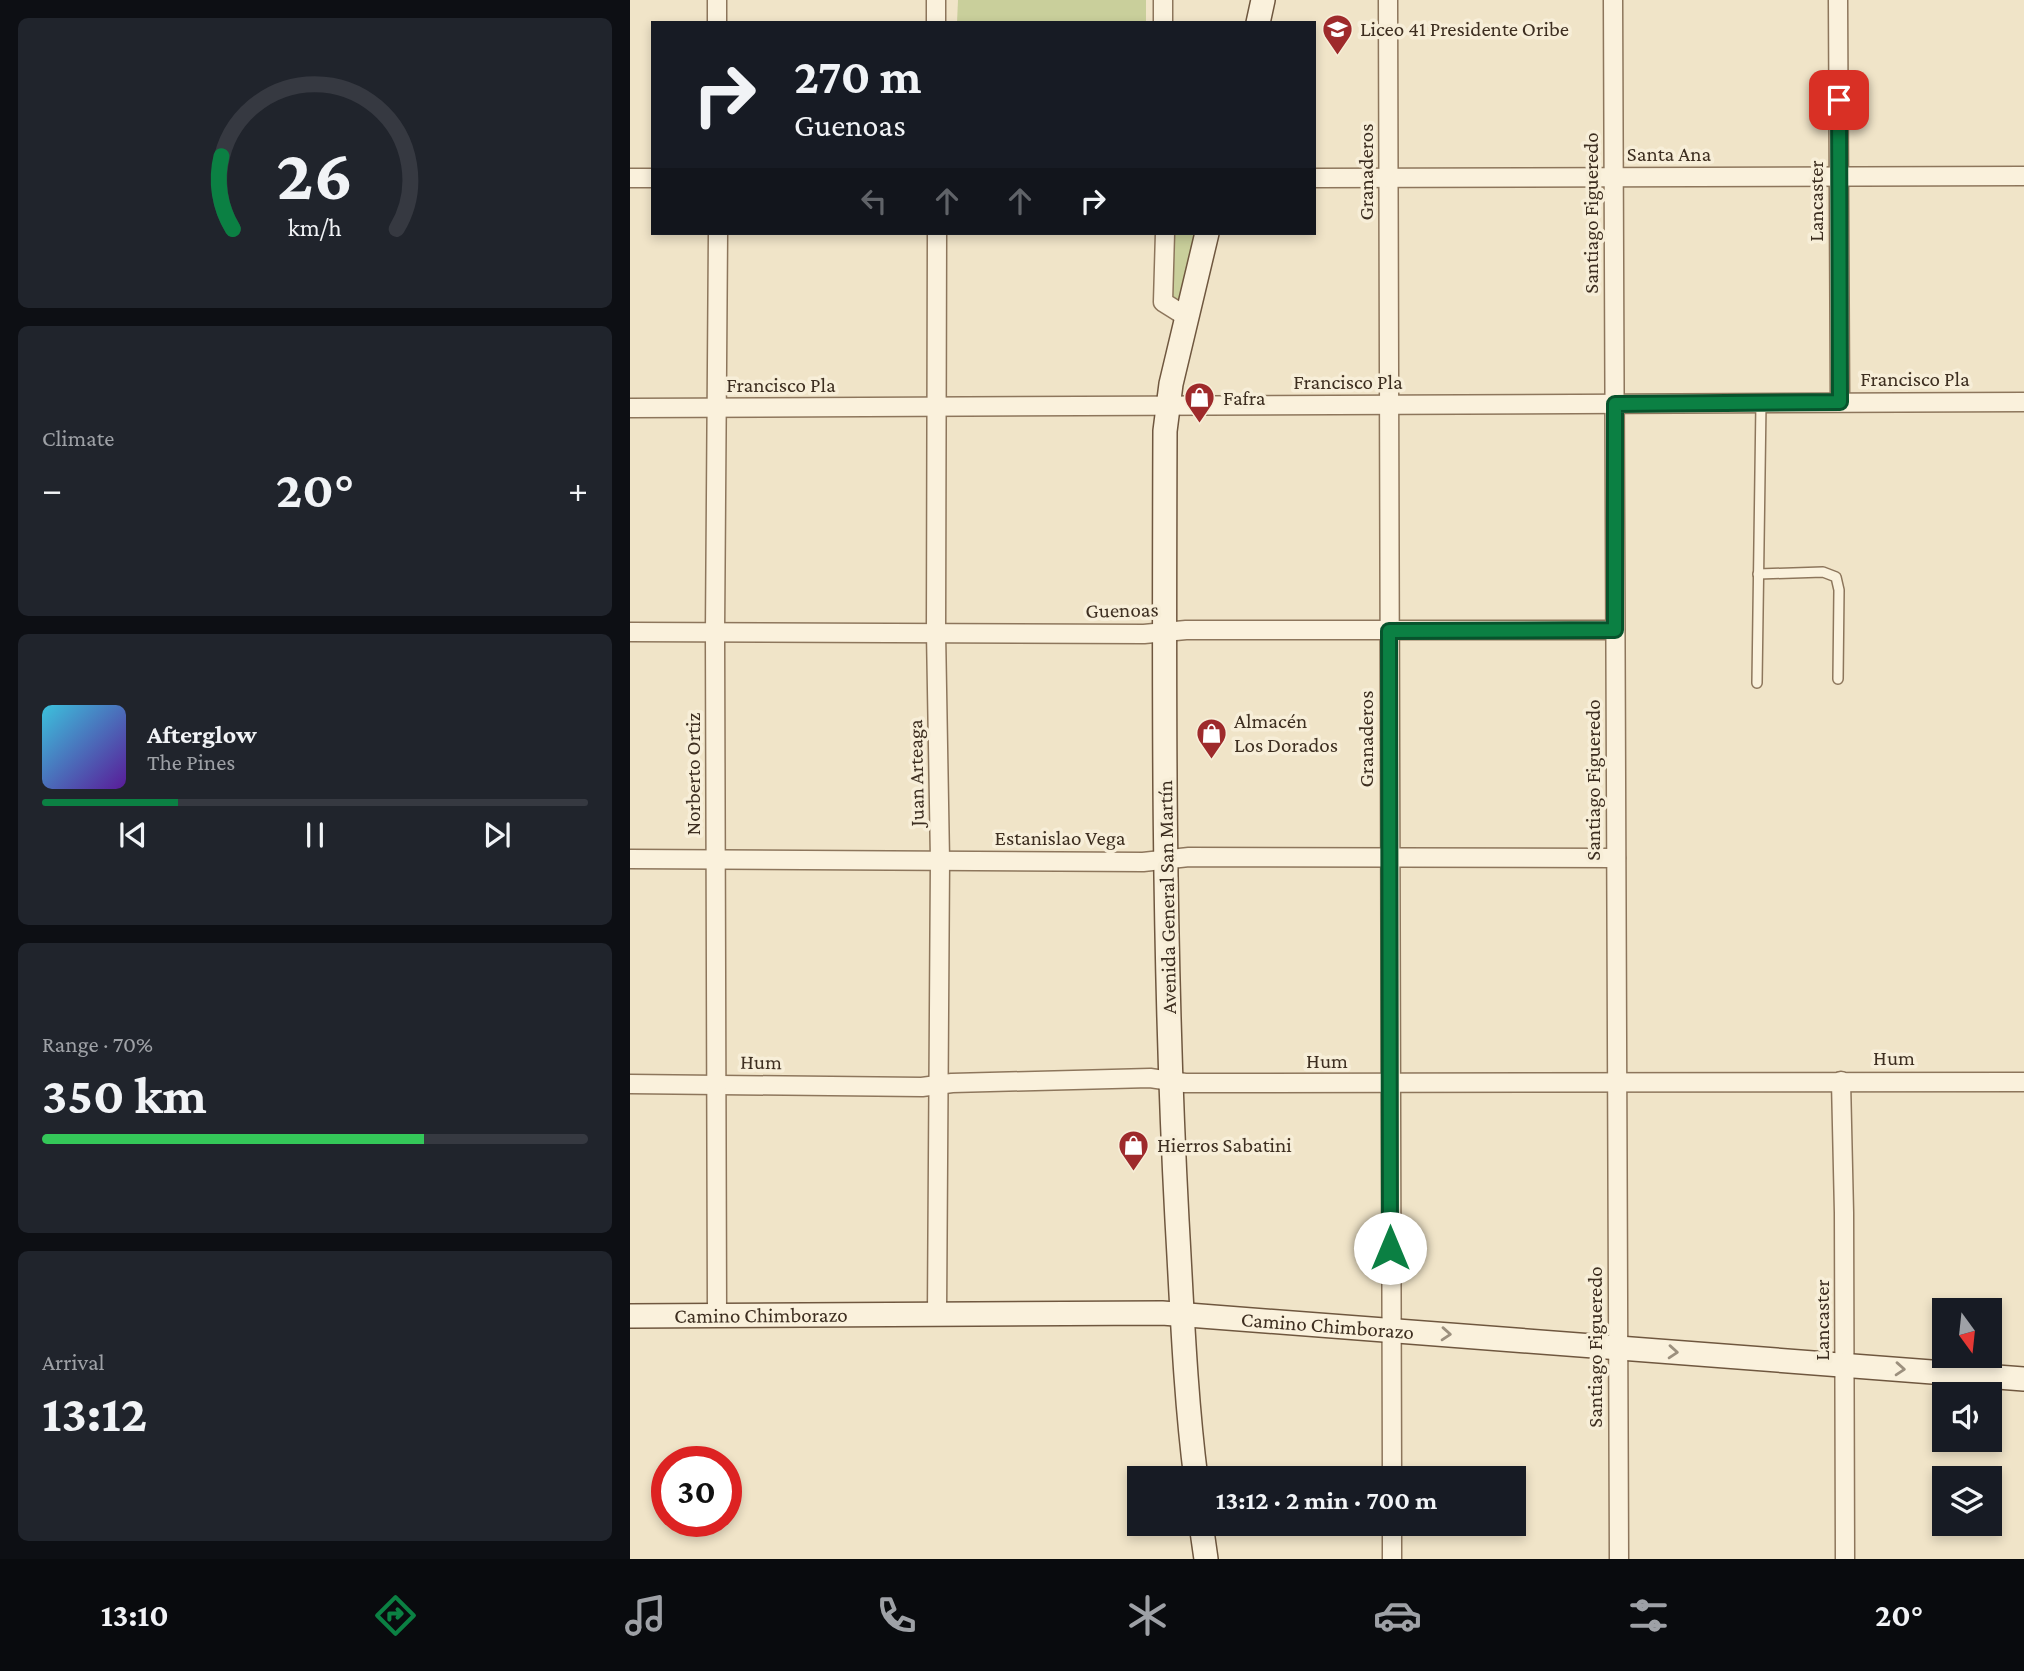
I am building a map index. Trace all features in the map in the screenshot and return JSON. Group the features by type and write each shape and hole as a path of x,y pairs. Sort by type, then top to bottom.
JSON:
{"street":[{"path":"717,0 718,21"},
{"path":"936,0 936,21"},
{"path":"1163,0 1163,21"},
{"path":"1258,21 1263,0"},
{"name":"Granaderos","path":"1388,0 1392,1466"},
{"name":"Santiago Figueredo","path":"1613,0 1619,1559"},
{"name":"Lancaster","path":"1838,0 1840,402"},
{"name":"Santa Ana","path":"1316,178 2024,176"},
{"path":"630,178 651,178"},
{"name":"Norberto Ortiz","path":"716,1315 718,1084 715,632 718,235"},
{"name":"Juan Arteaga","path":"937,235 936,632 940,860 937,1313"},
{"path":"1165,235 1163,302 1186,317"},
{"name":"Avenida General San Martín","path":"1195,1466 1183,1314 1170,1081 1164,632 1165,431 1186,317 1206,235"},
{"name":"Francisco Pla","path":"630,408 2024,402"},
{"name":"Guenoas","path":"630,632 1144,634 1186,630 1615,630"},
{"name":"Estanislao Vega","path":"630,859 1143,862 1189,857 1616,858"},
{"name":"Hum","path":"630,1084 922,1087 938,1084 1137,1079 1185,1083 1389,1084 2024,1082"},
{"name":"Lancaster","path":"1841,1081 1845,1559"},
{"name":"Camino Chimborazo","path":"630,1316 1162,1313 2024,1379"},
{"path":"1203,1536 1206,1559"},
{"path":"1392,1536 1392,1559"}],"lane":[{"path":"1757,683 1761,403"},
{"path":"1758,573 1823,572 1836,577 1839,590 1838,679"}],"green space":[{"path":"958,0 1146,0 1146,21 957,21"},
{"path":"1172,235 1196,235 1180,298 1172,297"}],"place":[{"name":"Liceo 41 Presidente Oribe","path":"1337,56"},
{"name":"Fafra","path":"1200,425"},
{"name":"Almacén Los Dorados","path":"1211,760"},
{"name":"Hierros Sabatini","path":"1134,1172"}],"route":[{"path":"1390,1248 1389,631 1615,630 1615,404 1840,402 1839,100"}]}
